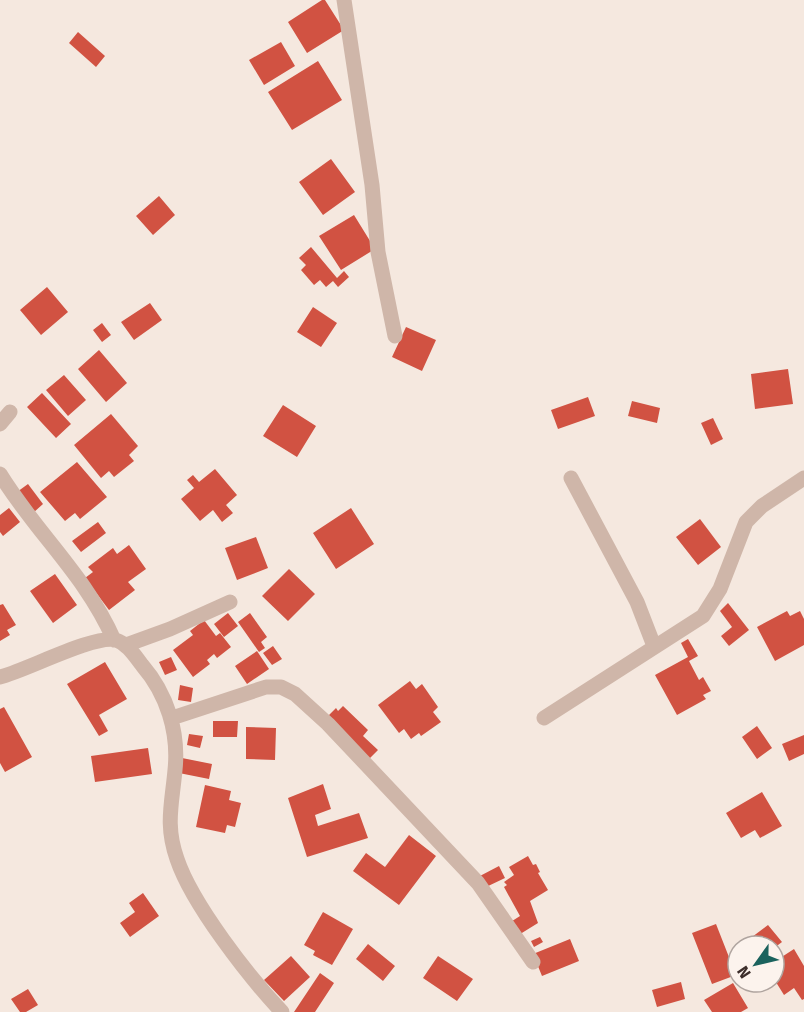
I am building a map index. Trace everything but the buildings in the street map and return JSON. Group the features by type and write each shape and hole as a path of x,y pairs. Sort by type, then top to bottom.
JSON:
{"street":[{"path":"344,0 372,185 378,252 394,336"},
{"path":"0,474 84,584 120,642 146,670 172,718 176,768 168,824 177,861 226,942 282,1012"},
{"path":"572,478 638,602 654,646"},
{"path":"544,717 598,686 654,646 703,616 720,589 747,522 762,506 804,478"},
{"path":"0,677 87,645 120,642 170,629 230,603"},
{"path":"172,718 266,687 281,687 294,694 328,724 478,883 533,962"}]}
